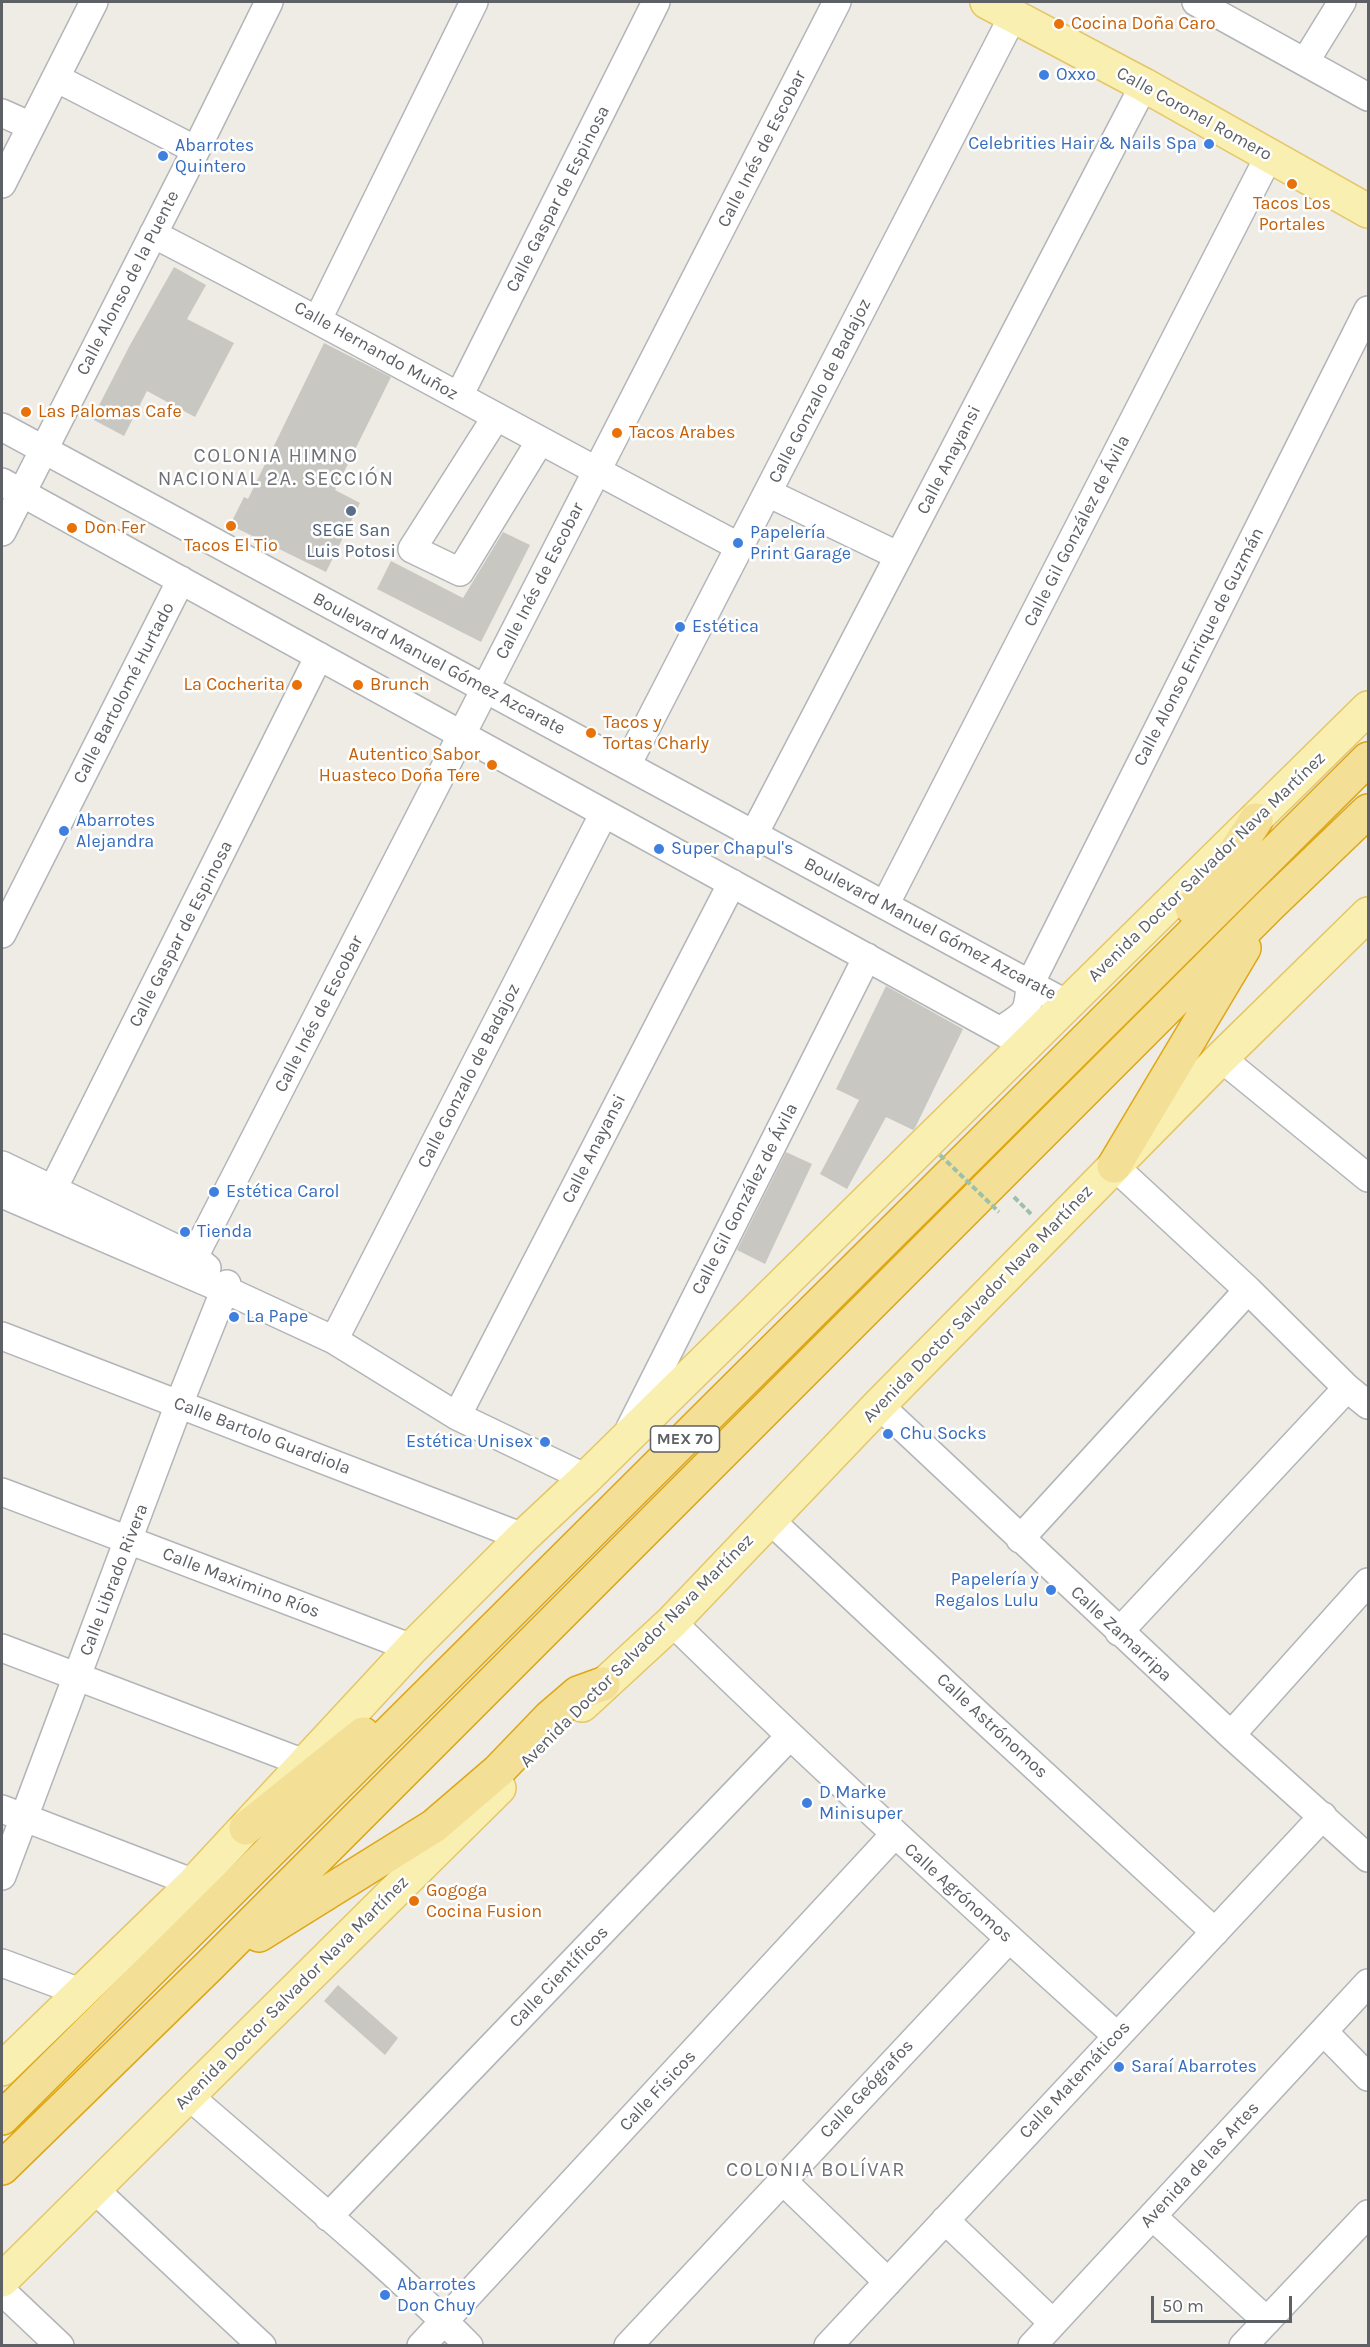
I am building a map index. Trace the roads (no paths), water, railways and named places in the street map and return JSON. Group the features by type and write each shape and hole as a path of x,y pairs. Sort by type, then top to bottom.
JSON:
{"highway":[{"name":"Avenida Doctor Salvador Nava Martínez","path":"2,2118 1368,759"},
{"name":"MEX 70","path":"2,2167 209,1966 1269,906 1368,811"},
{"path":"1037,1088 1218,878 1256,820"},
{"path":"1114,1166 1269,906"},
{"path":"209,1966 434,1826 498,1772 550,1717 578,1693 603,1684"},
{"path":"246,1828 394,1710 437,1685"}],"main road":[{"name":"Calle Coronel Romero","path":"1000,9 1368,211"},
{"name":"Avenida Doctor Salvador Nava Martínez","path":"2,2069 194,1883 412,1648 522,1537 624,1440 1013,1037 1067,1004 1367,708"},
{"name":"Avenida Doctor Salvador Nava Martínez","path":"2,2280 603,1684 672,1622 879,1404 1221,1058 1368,914"}],"street":[{"path":"2,184 94,2"},
{"name":"Calle Alonso de la Puente","path":"2,531 11,487 43,449 269,2"},
{"path":"318,319 474,2"},
{"name":"Calle Gaspar de Espinosa","path":"459,396 656,2"},
{"name":"Calle Inés de Escobar","path":"194,1257 837,2"},
{"path":"1196,2 1368,98"},
{"path":"1305,62 1342,2"},
{"name":"Calle Gonzalo de Badajoz","path":"627,765 768,492 1000,9"},
{"path":"56,78 196,150"},
{"name":"Calle Anayansi","path":"754,834 1144,86"},
{"path":"2,113 31,126"},
{"name":"Calle Gil González de Ávila","path":"885,905 1269,156"},
{"name":"Calle Hernando Muñoz","path":"153,234 318,319 540,441 740,547"},
{"name":"Calle Alonso Enrique de Guzmán","path":"1013,1037 1029,1005 1030,984 1368,310"},
{"path":"496,417 412,549 460,572 540,441"},
{"name":"Boulevard Manuel Gómez Azcarate","path":"2,427 1067,1004"},
{"path":"11,487 1013,1037"},
{"path":"768,492 899,556"},
{"name":"Calle Bartolomé Hurtado","path":"2,934 181,580"},
{"name":"Calle Gaspar de Espinosa","path":"49,1200 319,656"},
{"name":"Calle Gonzalo de Badajoz","path":"334,1340 604,813"},
{"name":"Calle Anayansi","path":"457,1416 732,883"},
{"name":"Calle Gil González de Ávila","path":"624,1440 867,957"},
{"path":"1221,1058 1366,1172"},
{"path":"2,1165 49,1200 334,1340 457,1416 586,1478"},
{"path":"1114,1166 1363,1399 1119,1632"},
{"path":"2,1194 49,1200 194,1257 230,1290"},
{"name":"Calle Librado Rivera","path":"2,1876 13,1814 77,1677 179,1404 230,1290"},
{"path":"1020,1539 1248,1290"},
{"name":"Calle Bartolo Guardiola","path":"2,1336 522,1537"},
{"name":"Calle Zamarripa","path":"879,1404 1119,1632 1368,1858"},
{"name":"Calle Maximino Ríos","path":"2,1492 412,1648"},
{"name":"Calle Astrónomos","path":"770,1520 1215,1932"},
{"path":"1231,1735 1368,1582"},
{"name":"Calle Agrónomos","path":"672,1622 789,1737 894,1835 1117,2036"},
{"path":"2,1648 304,1763"},
{"name":"Calle Científicos","path":"328,2217 789,1737"},
{"path":"13,1814 194,1883"},
{"name":"Calle Matemáticos","path":"828,2346 1323,1816"},
{"name":"Calle Físicos","path":"421,2346 894,1835"},
{"name":"Calle Geógrafos","path":"628,2346 1009,1939"},
{"path":"2,1964 80,1992"},
{"name":"Avenida de las Artes","path":"1032,2346 1368,1983"},
{"path":"1324,2032 1368,2077"},
{"path":"189,2096 445,2321 469,2346"},
{"path":"782,2180 888,2282"},
{"path":"94,2189 262,2346"},
{"path":"1243,2346 1368,2214"},
{"path":"1152,2216 1267,2321"},
{"path":"945,2220 1053,2322"},
{"path":"2,2291 60,2346"}],"place":[{"name":"Cocina Doña Caro","path":"1059,24"},
{"name":"Oxxo","path":"1044,75"},
{"name":"Celebrities Hair & Nails Spa","path":"1209,144"},
{"name":"Abarrotes Quintero","path":"163,156"},
{"name":"Tacos Los Portales","path":"1292,184"},
{"name":"Las Palomas Cafe","path":"26,412"},
{"name":"Tacos Arabes","path":"617,433"},
{"name":"SEGE San Luis Potosi","path":"351,511"},
{"name":"Tacos El Tio","path":"231,526"},
{"name":"Don Fer","path":"72,528"},
{"name":"Papelería Print Garage","path":"738,543"},
{"name":"Estética","path":"680,627"},
{"name":"La Cocherita","path":"297,685"},
{"name":"Brunch","path":"358,685"},
{"name":"Tacos y Tortas Charly","path":"591,733"},
{"name":"Autentico Sabor Huasteco Doña Tere","path":"492,765"},
{"name":"Abarrotes Alejandra","path":"64,831"},
{"name":"Super Chapul's","path":"659,849"},
{"name":"Estética Carol","path":"214,1192"},
{"name":"Tienda","path":"185,1232"},
{"name":"La Pape","path":"234,1317"},
{"name":"Chu Socks","path":"888,1434"},
{"name":"Estética Unisex","path":"545,1442"},
{"name":"Papelería y Regalos Lulu","path":"1051,1590"},
{"name":"D Marke Minisuper","path":"807,1803"},
{"name":"Gogoga Cocina Fusion","path":"414,1901"},
{"name":"Saraí Abarrotes","path":"1119,2067"},
{"name":"Abarrotes Don Chuy","path":"385,2295"}],"district":[{"name":"COLONIA HIMNO NACIONAL 2A. SECCIÓN","path":"276,468"},
{"name":"COLONIA BOLÍVAR","path":"816,2170"}]}
